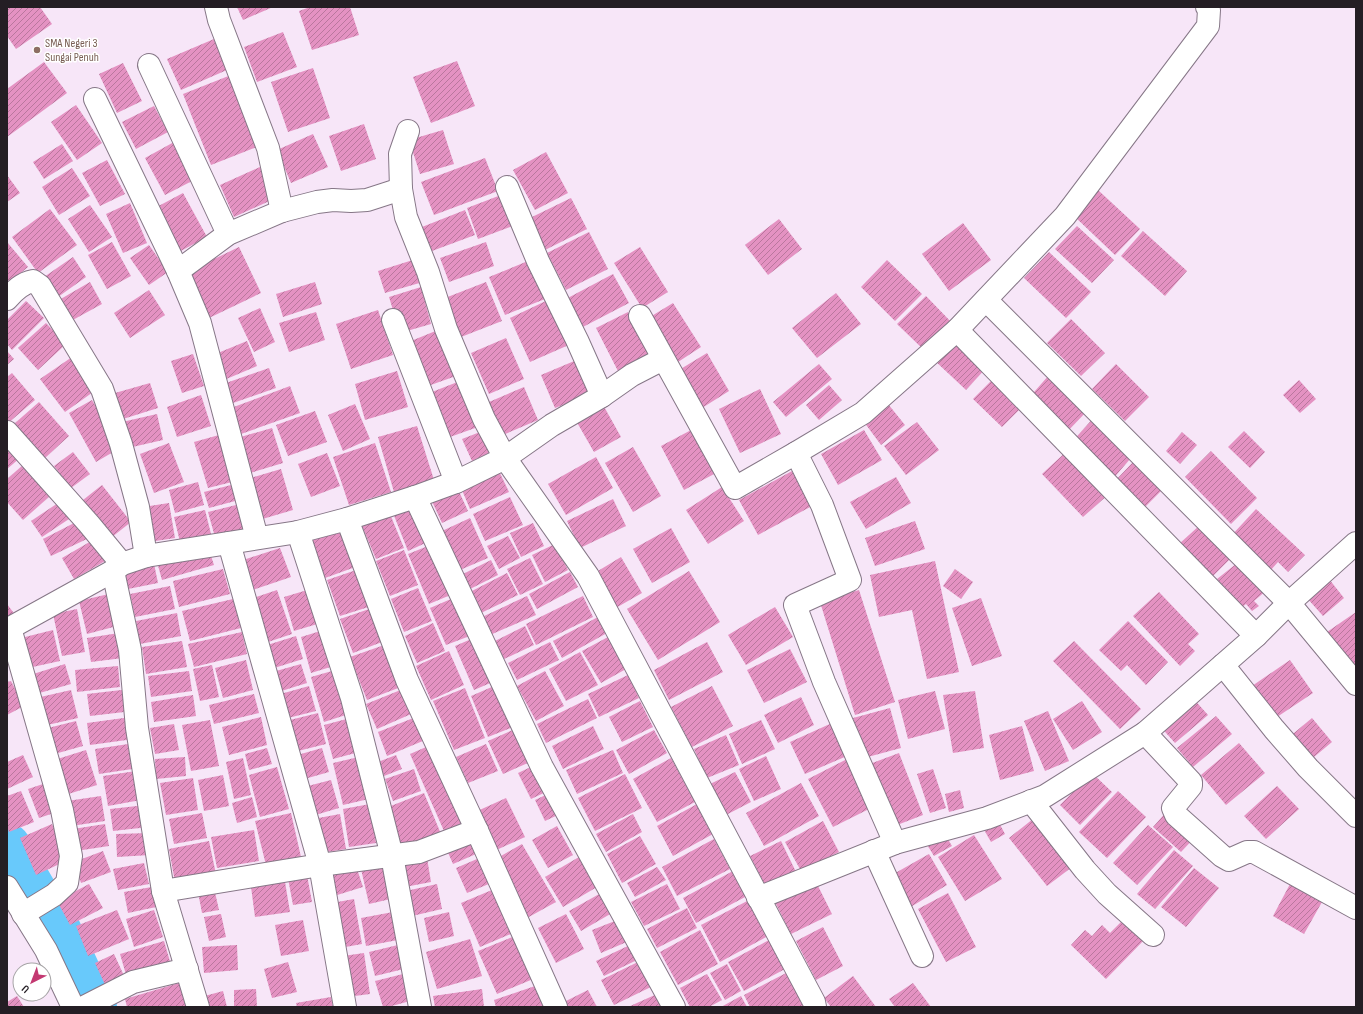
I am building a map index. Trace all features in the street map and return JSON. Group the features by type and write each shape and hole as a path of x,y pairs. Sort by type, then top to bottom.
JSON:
{"street":[{"path":"216,7 219,20 268,148 282,211"},
{"path":"640,316 735,488 863,413 957,330 1070,210 1208,26 1209,10 1207,7"},
{"path":"149,65 228,234"},
{"path":"95,100 178,271 200,323 257,538"},
{"path":"408,131 400,154 401,189 406,217 428,272 446,329 484,419 504,458 588,576 722,827 814,1002 815,1007"},
{"path":"507,187 538,261 577,340 602,396"},
{"path":"178,271 228,234 282,211 317,202 333,200 367,200 401,189"},
{"path":"7,299 27,282 33,281 40,286 102,389 121,444 138,507 146,556"},
{"path":"986,300 1289,603 1356,684"},
{"path":"393,320 456,482"},
{"path":"957,330 1256,636"},
{"path":"24,914 54,895 68,883 71,856 62,810 9,629 117,568 146,556 298,532 347,519 456,482 504,458 552,425 602,396 632,375 663,359"},
{"path":"7,432 89,524 117,568 130,650 137,728 163,891 198,1007"},
{"path":"796,453 822,506 850,580 795,605 824,682 895,842"},
{"path":"415,497 542,767 674,1007"},
{"path":"347,519 407,680 477,830 556,1007"},
{"path":"298,532 352,698 392,856 420,1007"},
{"path":"229,543 320,865 345,1007"},
{"path":"758,898 895,842 987,818 1045,796 1145,733 1256,636 1289,603 1356,544"},
{"path":"1223,665 1274,729 1308,768 1356,816"},
{"path":"1145,733 1191,782 1191,786 1173,808 1176,815 1222,856 1229,860 1247,852 1254,852 1356,908"},
{"path":"1031,801 1107,894 1152,935"},
{"path":"163,891 320,865 419,852 477,830"},
{"path":"874,851 922,956"},
{"path":"7,887 81,1007 133,982 187,969"}],"building":[{"path":"7,7 40,7 52,24 16,49 7,36"},
{"path":"237,7 273,7 243,20"},
{"path":"310,7 350,7 359,35 312,50 299,11"},
{"path":"283,32 297,67 257,82 244,47"},
{"path":"214,39 227,70 181,90 167,59"},
{"path":"457,61 475,106 431,123 413,77"},
{"path":"44,62 67,93 7,137 7,89"},
{"path":"123,63 142,101 117,113 99,74"},
{"path":"313,68 330,118 288,132 271,82"},
{"path":"231,75 259,146 211,165 183,94"},
{"path":"76,105 102,143 77,160 51,122"},
{"path":"154,106 168,132 136,149 122,122"},
{"path":"364,124 376,159 341,171 329,136"},
{"path":"443,130 454,164 420,174 409,140"},
{"path":"313,134 328,167 291,183 277,150"},
{"path":"174,142 194,180 165,195 145,158"},
{"path":"62,144 73,161 44,179 33,162"},
{"path":"546,152 568,193 535,210 513,170"},
{"path":"485,158 498,191 434,215 421,182"},
{"path":"107,160 125,194 100,206 82,173"},
{"path":"260,167 274,199 234,217 220,185"},
{"path":"72,168 90,196 59,215 42,187"},
{"path":"7,175 20,193 7,202"},
{"path":"1098,190 1140,229 1115,255 1074,216"},
{"path":"183,193 207,237 177,253 153,209"},
{"path":"501,195 513,226 478,239 467,208"},
{"path":"571,198 587,229 545,250 530,218"},
{"path":"130,203 147,243 123,253 106,214"},
{"path":"90,205 112,237 89,252 68,219"},
{"path":"50,209 77,245 38,273 12,237"},
{"path":"465,210 475,235 432,251 422,227"},
{"path":"779,219 802,249 768,275 745,245"},
{"path":"963,223 991,260 949,291 922,254"},
{"path":"1077,226 1114,260 1092,283 1055,249"},
{"path":"1143,231 1187,271 1165,296 1121,256"},
{"path":"589,232 608,269 566,290 547,253"},
{"path":"7,242 28,267 10,282 7,279"},
{"path":"112,242 131,276 107,289 88,255"},
{"path":"486,242 494,266 449,282 440,258"},
{"path":"149,245 168,272 149,285 130,258"},
{"path":"239,247 261,293 209,318 187,272"},
{"path":"640,247 668,292 642,308 614,263"},
{"path":"1049,252 1091,292 1066,318 1024,278"},
{"path":"73,257 86,277 58,297 44,277"},
{"path":"416,259 423,282 385,293 378,271"},
{"path":"887,260 922,294 895,321 861,287"},
{"path":"528,261 545,299 505,315 489,277"},
{"path":"613,274 629,303 579,329 564,300"},
{"path":"90,282 102,304 71,321 59,300"},
{"path":"315,282 322,304 283,317 276,294"},
{"path":"486,282 502,321 461,337 445,298"},
{"path":"421,287 431,324 400,333 389,297"},
{"path":"149,290 165,315 130,338 114,313"},
{"path":"836,293 861,324 817,358 792,328"},
{"path":"926,296 954,325 926,352 897,324"},
{"path":"550,299 571,344 530,362 510,318"},
{"path":"26,301 44,318 12,350 7,344 7,320"},
{"path":"673,303 701,347 678,362 650,317"},
{"path":"260,308 275,342 254,352 238,318"},
{"path":"378,310 393,355 351,369 336,324"},
{"path":"316,312 325,340 289,352 279,323"},
{"path":"628,312 651,357 619,373 596,328"},
{"path":"1071,319 1105,353 1081,376 1047,343"},
{"path":"46,323 66,344 38,370 18,348"},
{"path":"438,330 456,376 428,386 411,341"},
{"path":"954,337 987,367 966,390 933,359"},
{"path":"506,338 524,379 489,394 471,353"},
{"path":"247,341 257,366 224,380 213,355"},
{"path":"7,351 14,359 7,365"},
{"path":"707,353 729,391 702,408 679,370"},
{"path":"193,354 204,386 182,393 171,361"},
{"path":"72,357 96,390 65,412 40,379"},
{"path":"579,359 593,393 555,408 541,375"},
{"path":"819,364 832,379 786,417 773,402"},
{"path":"1116,364 1149,397 1125,421 1092,389"},
{"path":"269,368 276,388 233,403 226,383"},
{"path":"397,371 408,407 365,420 355,384"},
{"path":"12,373 35,400 7,424 7,377"},
{"path":"1049,375 1088,410 1066,433 1028,399"},
{"path":"994,378 1023,406 1002,427 973,399"},
{"path":"1299,380 1316,399 1300,413 1283,395"},
{"path":"460,381 478,427 450,437 432,392"},
{"path":"150,383 158,408 123,419 115,393"},
{"path":"829,385 842,400 819,420 806,405"},
{"path":"290,386 300,413 241,434 231,408"},
{"path":"524,387 538,420 503,435 489,402"},
{"path":"760,389 781,434 740,453 719,409"},
{"path":"201,395 211,426 177,437 167,407"},
{"path":"92,400 120,448 96,462 69,413"},
{"path":"39,402 69,436 45,458 14,424"},
{"path":"602,403 621,437 594,452 575,419"},
{"path":"355,404 370,439 343,451 328,415"},
{"path":"888,404 905,425 881,445 864,422"},
{"path":"315,411 327,442 288,456 276,425"},
{"path":"157,414 163,440 128,448 122,422"},
{"path":"1096,415 1136,452 1112,480 1071,443"},
{"path":"917,422 939,450 906,475 884,446"},
{"path":"417,426 434,480 394,492 378,437"},
{"path":"272,428 283,463 247,474 237,438"},
{"path":"693,429 716,473 684,490 661,446"},
{"path":"864,430 882,460 838,485 821,454"},
{"path":"1244,431 1265,452 1250,468 1228,447"},
{"path":"480,432 489,453 472,461 462,439"},
{"path":"1182,432 1197,445 1180,464 1166,451"},
{"path":"219,435 232,482 208,488 194,442"},
{"path":"169,443 184,482 154,493 140,454"},
{"path":"375,443 391,492 349,505 333,457"},
{"path":"7,444 20,458 7,469"},
{"path":"633,447 661,496 633,512 605,463"},
{"path":"1068,450 1109,494 1083,517 1042,474"},
{"path":"1211,451 1257,498 1231,524 1185,477"},
{"path":"73,452 90,474 71,488 54,466"},
{"path":"327,453 340,486 311,497 298,464"},
{"path":"596,457 613,488 566,515 548,484"},
{"path":"1135,460 1164,488 1142,510 1114,482"},
{"path":"23,465 50,496 23,520 7,502 7,479"},
{"path":"497,467 509,492 470,509 459,483"},
{"path":"281,469 293,510 259,520 247,479"},
{"path":"792,471 812,506 758,535 739,500"},
{"path":"896,477 911,503 866,529 850,502"},
{"path":"198,482 204,505 175,513 169,490"},
{"path":"235,484 239,500 209,508 204,492"},
{"path":"102,485 131,522 112,537 83,500"},
{"path":"456,485 468,511 442,523 430,497"},
{"path":"722,487 744,521 708,544 686,510"},
{"path":"510,497 523,525 485,541 473,514"},
{"path":"613,499 626,526 580,548 567,521"},
{"path":"61,501 72,517 42,537 31,521"},
{"path":"169,503 175,538 149,542 143,507"},
{"path":"240,504 247,529 215,537 208,512"},
{"path":"415,504 430,541 408,551 393,513"},
{"path":"1256,509 1305,555 1288,572 1278,562 1269,572 1231,536"},
{"path":"205,510 211,534 180,542 174,517"},
{"path":"390,514 404,548 376,559 362,526"},
{"path":"470,518 488,558 460,570 442,531"},
{"path":"80,520 89,538 51,556 43,539"},
{"path":"915,521 925,549 875,566 865,538"},
{"path":"533,523 544,546 521,557 510,533"},
{"path":"346,525 361,565 325,578 310,537"},
{"path":"1200,525 1231,558 1211,578 1179,544"},
{"path":"671,528 690,562 652,583 633,549"},
{"path":"508,536 520,558 499,569 487,546"},
{"path":"93,540 105,561 74,579 62,558"},
{"path":"433,544 453,594 429,604 408,554"},
{"path":"555,544 568,570 545,582 532,555"},
{"path":"208,547 214,565 162,580 157,562"},
{"path":"280,548 291,577 247,592 237,562"},
{"path":"404,550 418,585 390,596 376,561"},
{"path":"621,557 642,593 614,609 593,574"},
{"path":"530,558 543,584 520,595 507,569"},
{"path":"153,559 158,583 128,589 122,566"},
{"path":"491,560 498,575 470,589 463,574"},
{"path":"1241,560 1267,590 1254,601 1259,606 1252,611 1246,604 1241,608 1217,579"},
{"path":"935,561 959,672 927,679 912,610 879,617 870,575"},
{"path":"362,568 375,605 340,616 327,580"},
{"path":"223,569 230,594 179,607 173,581"},
{"path":"955,569 973,582 961,599 943,586"},
{"path":"689,571 720,622 658,660 627,609"},
{"path":"570,572 578,587 537,609 529,594"},
{"path":"507,573 518,595 481,613 470,592"},
{"path":"1329,579 1344,598 1323,616 1307,598"},
{"path":"170,586 175,609 135,617 130,594"},
{"path":"314,588 324,622 294,631 284,597"},
{"path":"418,588 432,621 404,632 391,599"},
{"path":"277,590 292,634 265,643 250,599"},
{"path":"859,590 895,702 855,715 820,602"},
{"path":"1159,592 1199,634 1188,644 1195,651 1180,666 1133,616"},
{"path":"113,593 121,625 87,634 79,601"},
{"path":"458,596 475,634 446,645 430,608"},
{"path":"527,596 536,615 490,635 482,617"},
{"path":"583,596 593,617 536,645 526,624"},
{"path":"981,598 1002,656 972,666 952,608"},
{"path":"233,599 241,628 190,641 182,611"},
{"path":"7,604 16,616 7,623"},
{"path":"378,606 390,639 353,653 340,619"},
{"path":"775,607 793,637 746,665 728,635"},
{"path":"77,609 85,652 62,656 53,614"},
{"path":"1356,612 1356,671 1327,632"},
{"path":"177,613 181,636 140,644 136,621"},
{"path":"598,617 607,633 562,658 553,641"},
{"path":"1128,621 1168,662 1146,685 1127,665 1121,671 1099,650"},
{"path":"433,623 445,651 417,663 405,636"},
{"path":"525,626 534,645 504,659 495,641"},
{"path":"327,629 337,665 311,673 301,637"},
{"path":"53,630 60,661 28,668 21,638"},
{"path":"242,632 247,654 194,667 188,644"},
{"path":"119,633 123,658 91,662 87,638"},
{"path":"296,636 303,659 271,669 264,646"},
{"path":"476,637 495,681 474,690 455,646"},
{"path":"608,637 626,669 601,683 582,651"},
{"path":"182,641 187,667 146,674 142,647"},
{"path":"1074,641 1141,709 1120,729 1053,661"},
{"path":"550,642 559,660 517,680 508,663"},
{"path":"707,642 723,672 669,700 654,670"},
{"path":"390,643 406,685 367,700 350,657"},
{"path":"790,649 807,682 764,703 747,670"},
{"path":"449,651 464,685 431,700 416,666"},
{"path":"580,652 598,685 566,701 549,669"},
{"path":"246,660 253,690 223,698 215,668"},
{"path":"1290,660 1313,693 1274,719 1252,686"},
{"path":"65,664 71,684 36,694 30,675"},
{"path":"301,664 307,683 275,693 269,673"},
{"path":"212,665 219,697 200,701 193,669"},
{"path":"118,666 120,687 77,692 75,670"},
{"path":"339,669 352,713 324,722 311,677"},
{"path":"189,671 192,691 151,697 148,676"},
{"path":"545,671 564,706 536,721 517,686"},
{"path":"628,675 639,698 599,717 588,694"},
{"path":"11,681 24,706 7,715 7,682"},
{"path":"501,683 518,725 488,737 471,696"},
{"path":"309,686 316,711 284,719 277,695"},
{"path":"712,686 733,726 692,747 671,707"},
{"path":"408,687 418,711 377,729 366,704"},
{"path":"465,688 485,738 454,750 433,701"},
{"path":"130,689 133,711 90,716 87,694"},
{"path":"71,690 78,718 43,726 36,698"},
{"path":"935,691 945,729 908,739 898,700"},
{"path":"975,691 984,748 953,753 943,695"},
{"path":"254,694 259,713 214,724 209,705"},
{"path":"193,695 196,716 154,722 151,702"},
{"path":"1191,696 1208,715 1175,743 1158,724"},
{"path":"801,697 814,725 778,743 764,715"},
{"path":"588,699 597,718 546,743 537,724"},
{"path":"640,701 653,727 622,742 609,717"},
{"path":"1082,701 1102,732 1073,750 1053,719"},
{"path":"890,708 901,748 864,758 853,718"},
{"path":"1048,711 1069,761 1045,771 1024,721"},
{"path":"318,713 326,744 294,752 286,721"},
{"path":"421,715 430,738 387,756 378,732"},
{"path":"1216,716 1232,734 1193,767 1177,748"},
{"path":"131,717 134,739 90,745 87,723"},
{"path":"261,717 267,745 229,755 222,727"},
{"path":"354,717 363,751 333,759 324,725"},
{"path":"1312,718 1332,742 1308,762 1288,738"},
{"path":"210,720 219,766 191,771 182,725"},
{"path":"761,720 775,749 742,764 729,734"},
{"path":"76,721 83,746 51,755 44,729"},
{"path":"832,723 847,756 805,774 790,742"},
{"path":"174,724 179,750 155,754 150,728"},
{"path":"593,726 604,749 563,769 552,746"},
{"path":"1022,726 1034,771 1000,780 989,735"},
{"path":"515,729 530,762 503,774 488,741"},
{"path":"654,730 667,753 629,774 616,750"},
{"path":"726,735 739,765 707,778 694,749"},
{"path":"135,743 139,768 99,774 95,749"},
{"path":"1239,743 1265,773 1226,805 1201,775"},
{"path":"433,744 467,821 444,831 410,754"},
{"path":"486,744 498,771 468,783 456,757"},
{"path":"267,748 272,764 249,770 245,754"},
{"path":"322,748 329,772 301,780 294,756"},
{"path":"86,750 97,785 62,796 51,761"},
{"path":"613,750 623,773 577,794 566,770"},
{"path":"899,753 923,815 892,827 867,765"},
{"path":"23,755 33,777 7,789 7,762"},
{"path":"396,755 402,769 384,776 378,762"},
{"path":"363,756 373,798 343,805 333,763"},
{"path":"766,756 781,789 754,801 739,769"},
{"path":"185,757 186,776 156,779 155,759"},
{"path":"243,758 251,795 234,799 226,762"},
{"path":"671,758 695,802 657,822 633,779"},
{"path":"849,758 873,807 833,827 808,779"},
{"path":"535,765 548,791 531,799 518,773"},
{"path":"277,767 289,809 260,817 249,775"},
{"path":"414,769 421,791 393,801 385,779"},
{"path":"933,769 946,808 930,813 917,774"},
{"path":"136,771 141,800 108,806 103,776"},
{"path":"735,772 751,802 726,815 710,784"},
{"path":"1092,773 1112,792 1080,825 1060,805"},
{"path":"625,774 642,808 595,831 578,798"},
{"path":"223,775 229,806 204,811 198,780"},
{"path":"193,778 198,810 166,815 160,783"},
{"path":"331,780 339,808 312,816 304,787"},
{"path":"46,783 57,812 39,818 28,789"},
{"path":"801,783 819,816 764,846 746,813"},
{"path":"1277,786 1299,809 1266,839 1244,816"},
{"path":"960,790 964,808 949,812 945,794"},
{"path":"21,791 34,822 9,832 7,826 7,796"},
{"path":"1118,791 1146,817 1107,858 1079,832"},
{"path":"424,793 441,834 400,851 383,809"},
{"path":"550,793 560,814 545,821 535,800"},
{"path":"101,796 105,821 71,826 67,801"},
{"path":"252,797 257,817 237,823 232,803"},
{"path":"506,798 525,837 492,852 473,813"},
{"path":"370,804 376,843 349,847 343,809"},
{"path":"697,804 713,834 673,856 657,826"},
{"path":"146,805 149,827 113,831 110,809"},
{"path":"1168,810 1196,836 1181,852 1153,827"},
{"path":"202,813 207,838 174,844 169,819"},
{"path":"291,813 301,857 266,865 255,821"},
{"path":"340,814 346,849 320,853 313,819"},
{"path":"633,814 642,832 606,852 596,834"},
{"path":"1038,815 1076,864 1047,886 1009,838"},
{"path":"997,819 1005,834 991,842 983,828"},
{"path":"823,821 839,852 801,871 785,842"},
{"path":"52,824 68,860 36,875 20,838"},
{"path":"105,824 109,846 76,851 73,829"},
{"path":"1148,825 1173,847 1137,885 1113,863"},
{"path":"557,826 573,855 548,868 532,840"},
{"path":"254,830 259,861 217,868 211,837"},
{"path":"149,833 150,855 117,857 116,834"},
{"path":"944,833 952,846 934,856 926,843"},
{"path":"476,835 483,851 453,864 446,848"},
{"path":"974,835 1002,879 965,901 938,857"},
{"path":"640,836 656,864 622,883 607,854"},
{"path":"714,839 730,869 677,896 662,867"},
{"path":"209,841 216,874 175,882 169,849"},
{"path":"781,841 797,874 767,889 750,856"},
{"path":"522,844 556,902 527,918 494,860"},
{"path":"1174,850 1193,866 1155,909 1137,894"},
{"path":"103,851 111,872 81,883 74,862"},
{"path":"929,854 947,885 909,908 890,876"},
{"path":"484,856 496,881 467,893 456,868"},
{"path":"579,857 597,887 563,907 545,877"},
{"path":"427,858 431,882 405,887 401,862"},
{"path":"144,863 149,884 118,890 113,869"},
{"path":"387,863 395,898 369,904 361,869"},
{"path":"356,866 363,887 334,896 326,876"},
{"path":"657,867 666,880 635,897 627,883"},
{"path":"1194,868 1219,888 1186,927 1161,907"},
{"path":"306,870 312,902 293,905 287,873"},
{"path":"733,871 747,896 696,923 683,898"},
{"path":"814,878 832,914 791,934 773,898"},
{"path":"285,882 290,912 255,917 251,887"},
{"path":"89,884 103,908 70,925 57,901"},
{"path":"437,884 442,909 412,916 406,891"},
{"path":"667,884 680,909 644,926 631,902"},
{"path":"1290,884 1322,902 1304,934 1273,916"},
{"path":"157,886 161,906 128,913 124,892"},
{"path":"499,887 518,931 480,947 461,903"},
{"path":"214,888 219,910 202,913 198,892"},
{"path":"601,893 612,913 581,931 569,911"},
{"path":"948,893 976,947 946,962 918,909"},
{"path":"354,899 362,944 340,948 332,903"},
{"path":"751,899 770,935 720,962 701,925"},
{"path":"687,908 697,928 657,948 647,929"},
{"path":"117,910 129,939 88,956 76,926"},
{"path":"154,910 163,937 134,947 126,919"},
{"path":"393,912 398,940 366,946 361,918"},
{"path":"449,912 454,936 429,942 424,918"},
{"path":"221,914 226,937 209,941 204,917"},
{"path":"566,914 584,949 556,963 538,928"},
{"path":"1126,917 1147,937 1106,979 1071,945 1085,930 1092,936 1102,925 1110,933"},
{"path":"620,919 629,941 601,953 592,930"},
{"path":"303,920 309,951 281,956 275,925"},
{"path":"823,927 843,966 816,980 796,941"},
{"path":"700,930 718,964 678,985 660,952"},
{"path":"520,934 538,977 497,994 478,951"},
{"path":"470,939 482,976 437,989 426,952"},
{"path":"771,939 787,968 744,991 728,962"},
{"path":"164,941 171,965 127,978 120,954"},
{"path":"402,944 408,968 375,976 369,952"},
{"path":"237,945 238,970 204,973 202,947"},
{"path":"630,945 637,960 604,976 596,961"},
{"path":"364,953 370,994 347,997 343,956"},
{"path":"114,954 126,980 107,989 95,963"},
{"path":"642,960 655,985 614,1005 601,980"},
{"path":"288,962 297,992 272,998 264,969"},
{"path":"727,964 741,991 725,1000 710,973"},
{"path":"788,972 807,1007 750,1007 744,995"},
{"path":"407,973 414,1000 383,1007 375,981"},
{"path":"707,974 722,1000 709,1007 690,1007 680,988"},
{"path":"853,976 876,1007 831,1007 824,998"},
{"path":"179,983 186,1007 127,1007 125,999"},
{"path":"913,983 931,1007 895,1007 889,999"},
{"path":"541,984 549,1007 496,1007 494,1000"},
{"path":"256,989 257,1007 234,1007 234,990"},
{"path":"482,989 484,1007 435,1007 433,996"},
{"path":"588,990 597,1007 567,1007 564,1002"},
{"path":"223,991 227,1007 203,1007 201,997"},
{"path":"657,994 662,1007 628,1007"},
{"path":"741,996 747,1007 721,1007"},
{"path":"331,997 333,1007 297,1007 296,1003"},
{"path":"12,999 12,1002 21,1002 24,1007 7,1007 7,1002"}],"waterway":[{"path":"7,847 33,892"},
{"path":"56,928 93,1007"}],"place":[{"name":"SMA Negeri 3 Sungai Penuh","path":"37,50"}]}
